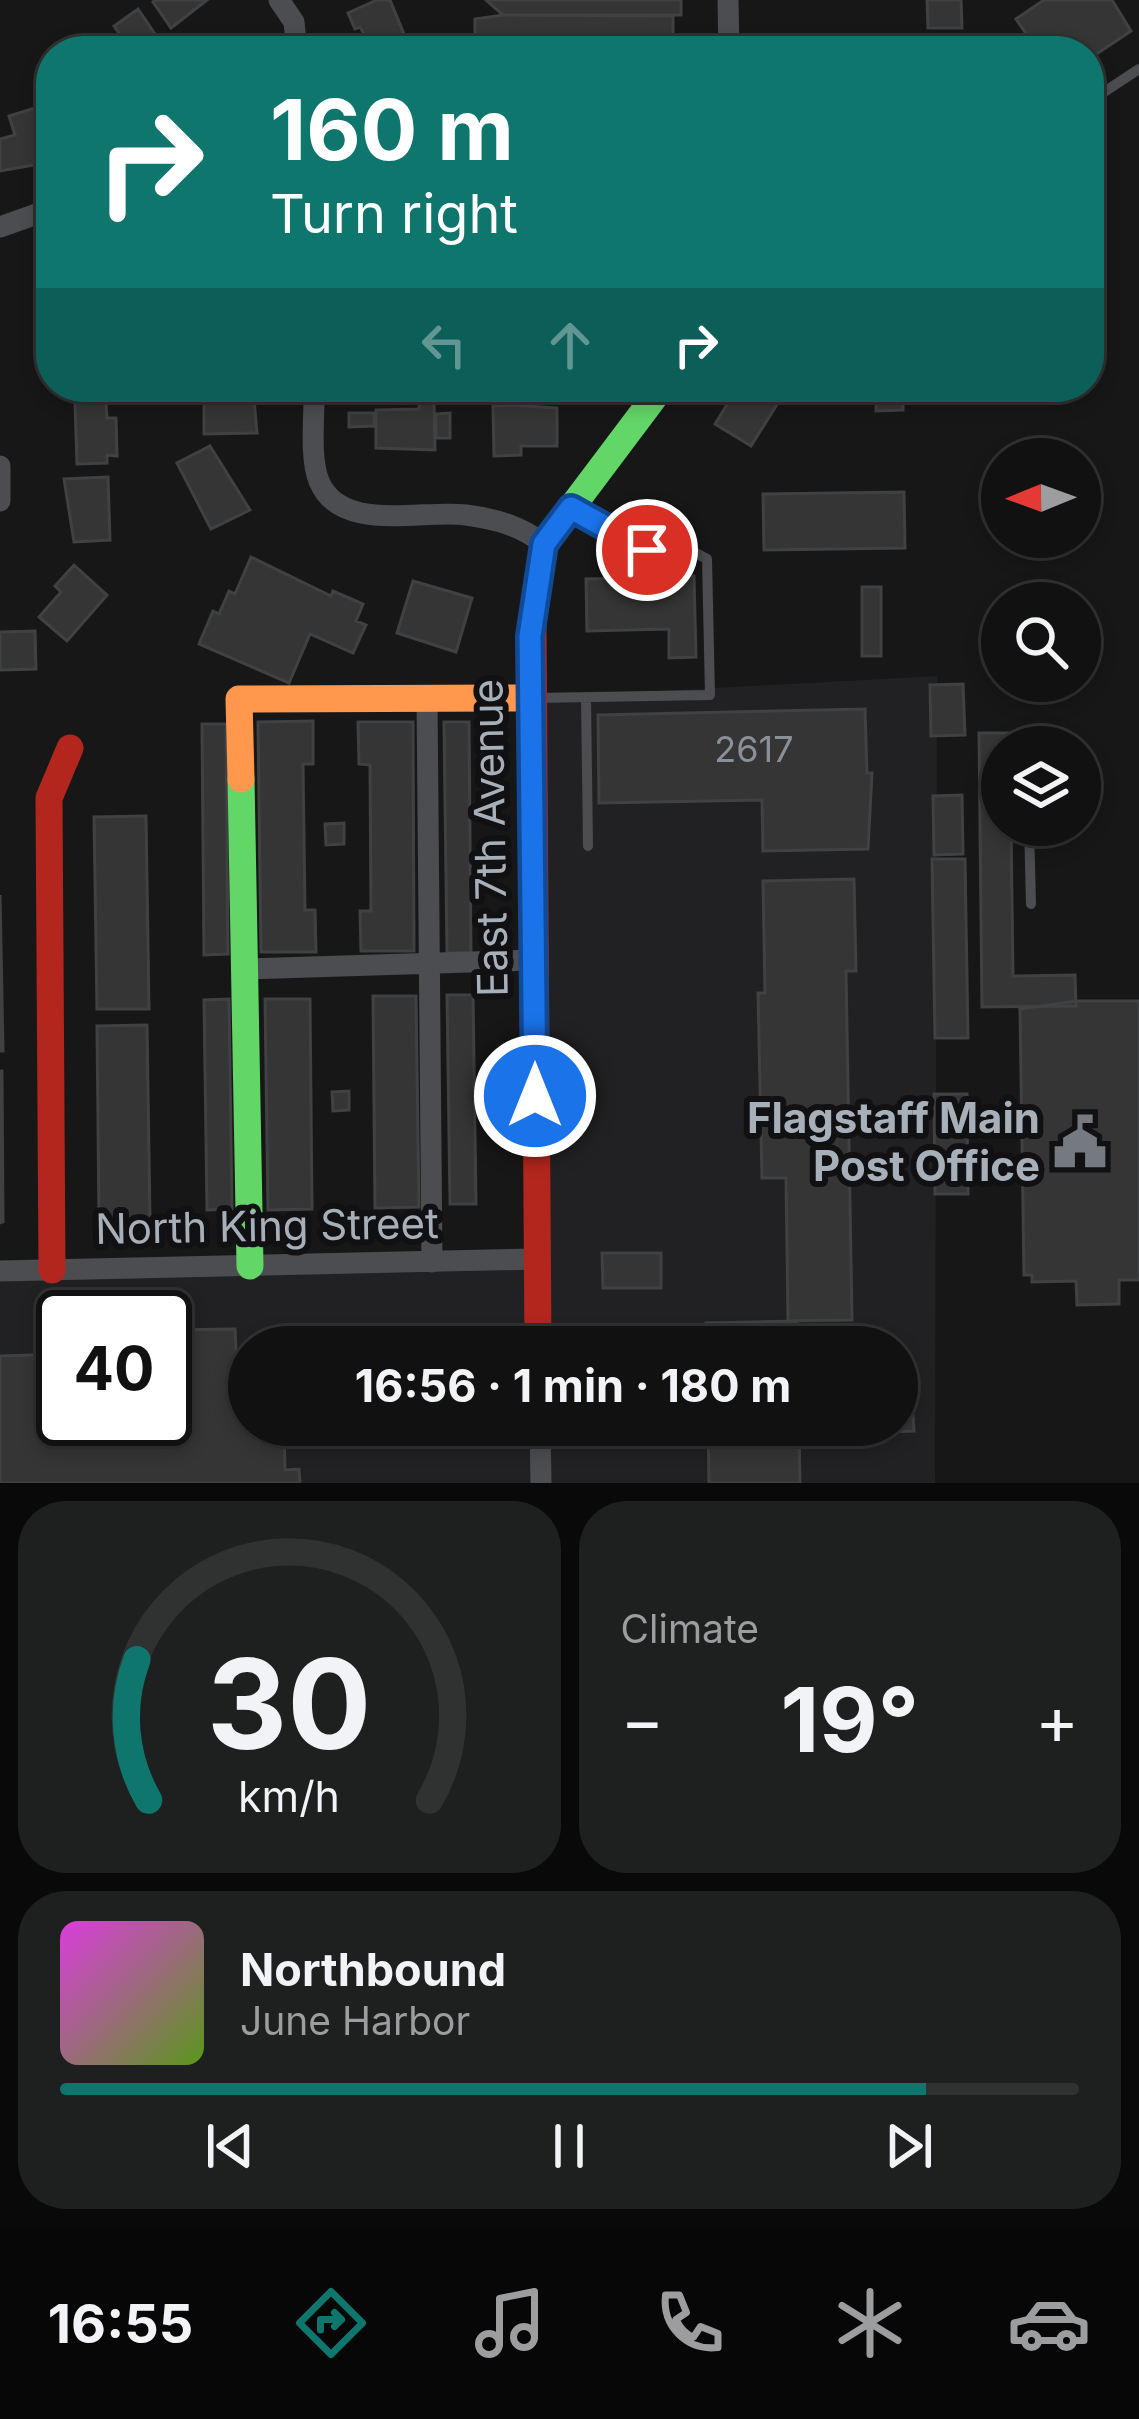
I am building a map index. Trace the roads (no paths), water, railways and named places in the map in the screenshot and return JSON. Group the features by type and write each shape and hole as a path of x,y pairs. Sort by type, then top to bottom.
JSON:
{"street":[{"path":"279,0 294,22 295,36"},
{"path":"728,0 729,36"},
{"path":"0,227 36,214"},
{"path":"315,402 318,478 331,501 368,515 483,518 520,526 544,544 651,402"},
{"path":"0,466 0,501"},
{"name":"East 7th Avenue","path":"538,1326 530,636 544,544"},
{"path":"427,698 433,963 432,1262"},
{"path":"250,1266 239,699 531,698"},
{"path":"52,1270 49,798 70,748"},
{"path":"244,969 534,960"},
{"name":"North King Street","path":"0,1271 536,1259"},
{"path":"540,1446 541,1483"}],"lane":[{"path":"1104,92 1139,69"},
{"path":"531,698 710,695 707,559 657,532 647,550 571,508"},
{"path":"586,697 588,846"},
{"path":"1029,846 1030,904"}],"place":[{"name":"Flagstaff Main Post Office","path":"1080,1142"}]}
